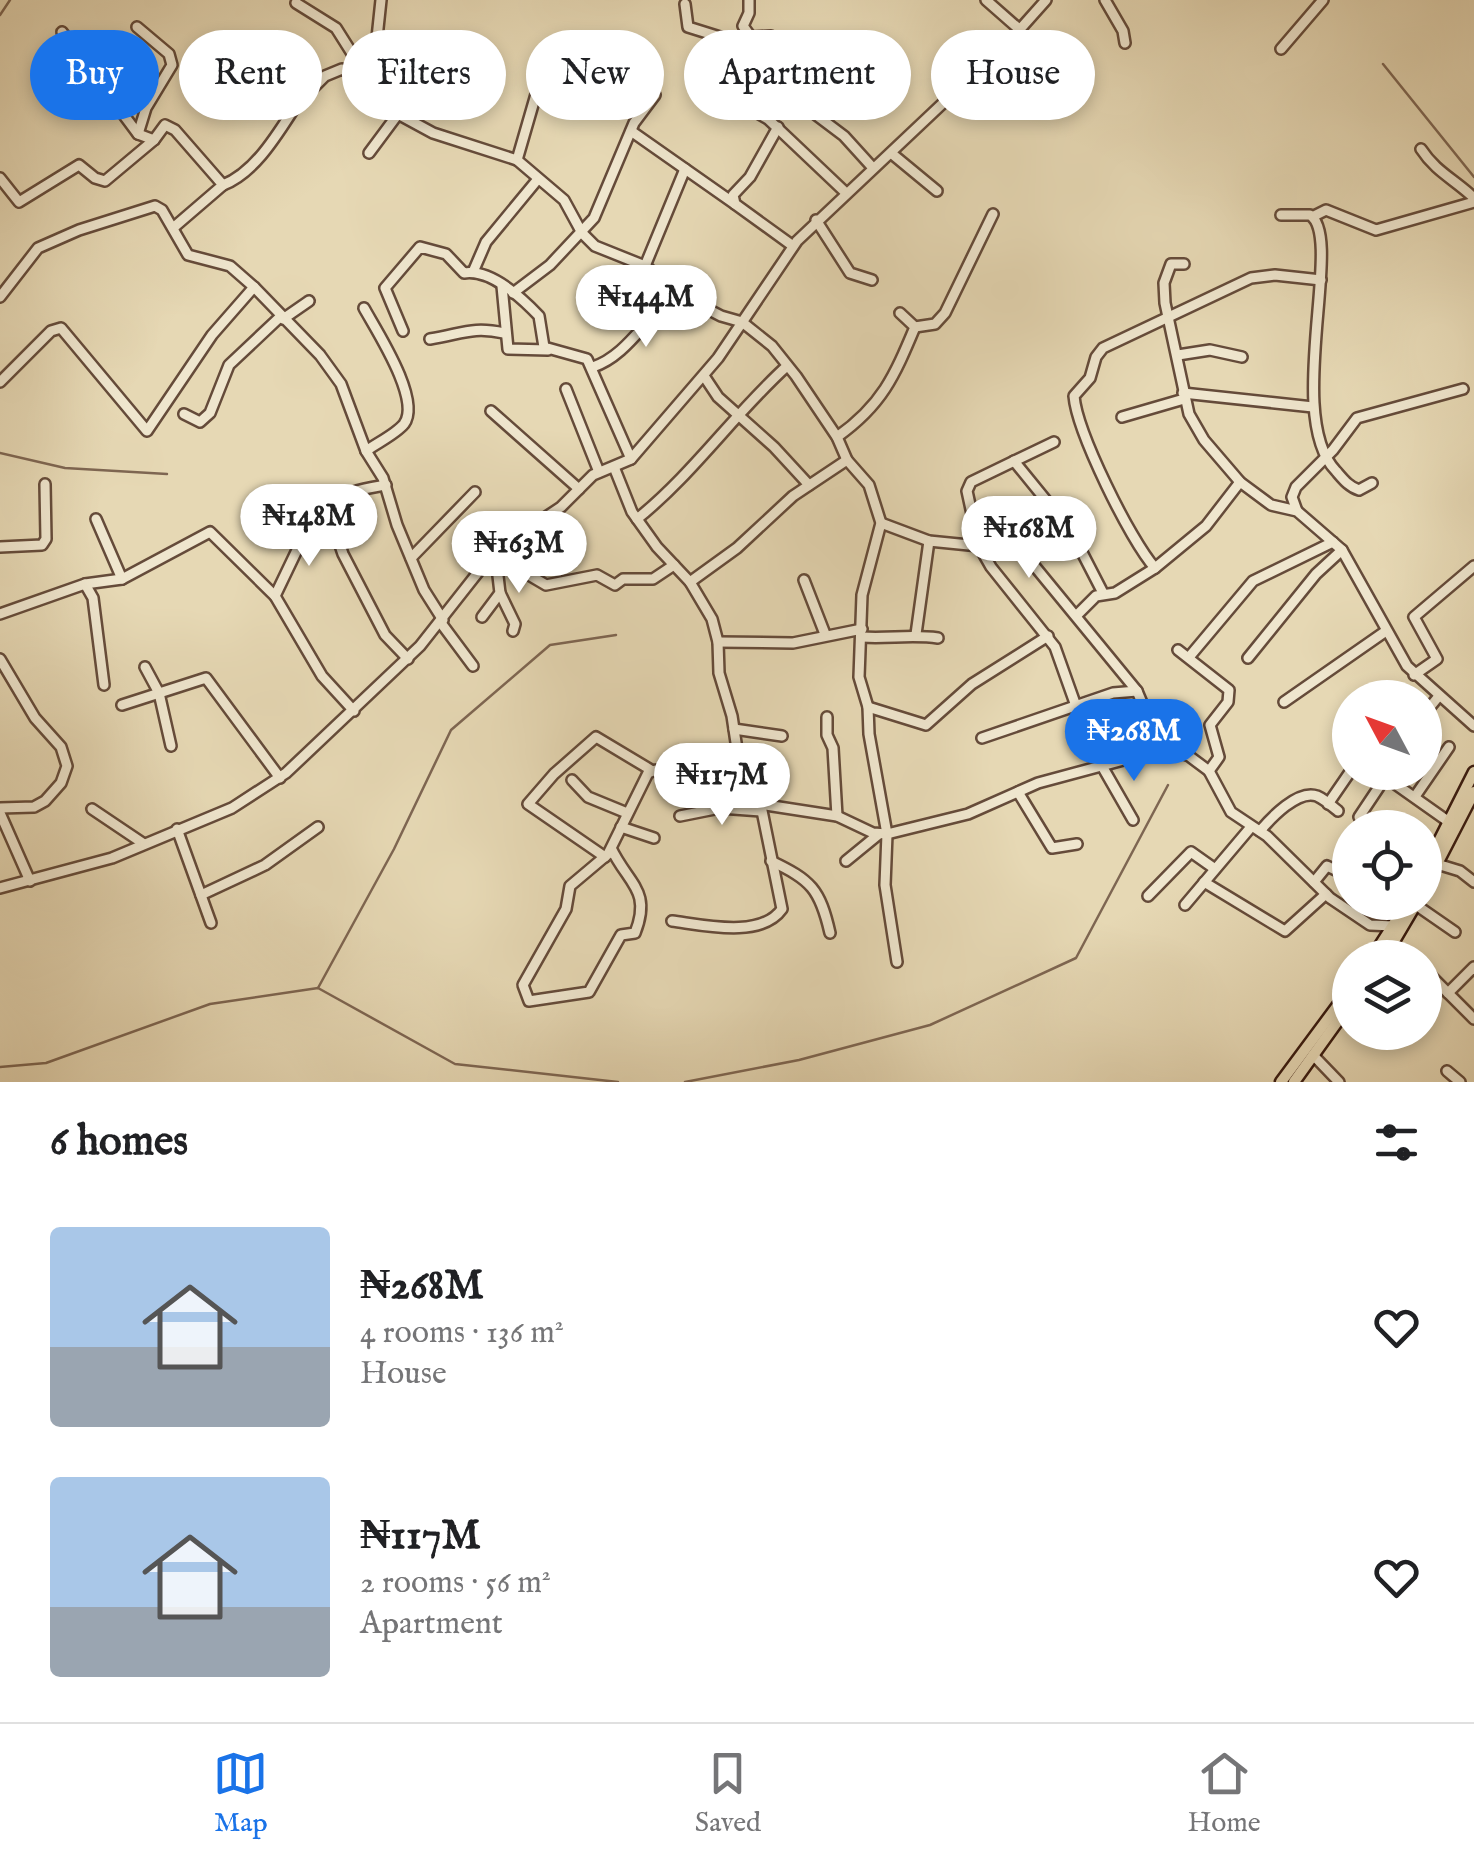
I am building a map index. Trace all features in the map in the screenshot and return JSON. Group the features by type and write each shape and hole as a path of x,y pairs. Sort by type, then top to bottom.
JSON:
{"main road":[{"path":"1442,836 1474,772"},
{"path":"1442,854 1474,792"},
{"path":"1384,940 1399,920"},
{"path":"1281,1082 1332,1013"},
{"path":"1294,1082 1332,1029"}],"street":[{"path":"378,30 381,0"},
{"path":"750,0 743,26 750,37 772,36 782,45 779,87 844,136 873,168"},
{"path":"986,0 1020,29"},
{"path":"0,888 96,864 232,808 280,778 408,658 442,621 472,577 599,472 631,458 704,376 793,246 816,220 891,153 1046,0"},
{"path":"1105,0 1124,31 1125,43"},
{"path":"1281,49 1324,0"},
{"path":"296,3 336,28 342,37"},
{"path":"685,4 688,27 720,37 724,42 712,70 711,84 778,126 844,192"},
{"path":"136,27 169,54 172,65 146,108 138,134"},
{"path":"128,120 138,134 154,140"},
{"path":"173,228 255,162 285,120"},
{"path":"368,153 392,120"},
{"path":"409,120 433,133 517,160 564,200 582,233 614,257 645,266 721,316 742,322 767,342 836,438 846,460 874,494 881,524 862,595 859,678 868,706 885,885 897,962"},
{"path":"517,160 529,120"},
{"path":"513,293 550,265 594,218 638,120"},
{"path":"0,178 18,202 79,166 105,181 154,140 165,125 174,130 223,186"},
{"path":"735,204 733,195 750,177 778,126"},
{"path":"631,131 793,246"},
{"path":"1281,214 1314,216 1326,210 1376,230 1474,200 1456,180 1434,170 1421,149"},
{"path":"891,153 937,192"},
{"path":"645,266 685,169"},
{"path":"473,272 486,242 538,178"},
{"path":"0,297 38,248 79,230 155,206 188,255 230,266 320,355 341,384 366,452 386,485 429,601 473,666"},
{"path":"915,328 935,324 945,313 994,214"},
{"path":"1314,216 1321,280 1313,407 1324,460 1356,490 1372,483"},
{"path":"816,220 850,273 872,280"},
{"path":"403,331 384,288 420,247 446,254 464,273 473,272 513,293 539,316 542,343 548,350"},
{"path":"1184,264 1171,264 1164,282 1184,396 1204,440 1240,482 1271,505 1298,511 1342,550 1386,631 1420,680"},
{"path":"1154,568 1140,550 1092,456 1074,399 1090,378 1096,358 1103,348 1251,278 1274,275 1321,280"},
{"path":"502,286 508,349 583,356 593,367 601,398 631,458"},
{"path":"3,374 51,332 61,328 147,431 212,335 254,287"},
{"path":"593,367 614,360 645,321 680,292"},
{"path":"184,414 200,422 210,413 229,365 281,318 309,301"},
{"path":"364,308 393,357 408,416 404,425 366,452"},
{"path":"900,313 915,328"},
{"path":"430,340 477,327 504,333"},
{"path":"836,438 884,394 915,328"},
{"path":"1178,355 1210,350 1242,356"},
{"path":"637,519 708,451 737,414 787,366"},
{"path":"704,376 718,398 809,484"},
{"path":"566,389 599,472"},
{"path":"1298,511 1293,493 1357,418 1463,389"},
{"path":"1122,418 1184,396 1313,407"},
{"path":"491,412 579,489"},
{"path":"1054,442 968,484 979,546 991,567 1048,636 1076,706"},
{"path":"690,582 809,484 846,460"},
{"path":"1014,461 1071,530 1102,594"},
{"path":"614,467 637,519 690,582 712,619 718,642 718,673 746,784 760,806 782,909 774,920 758,925 714,926 672,921"},
{"path":"1077,615 1102,594 1115,593 1154,568 1206,526 1240,482"},
{"path":"0,547 42,545 46,538 46,484"},
{"path":"275,596 309,525 322,510 328,510 355,490 386,485"},
{"path":"411,558 475,492"},
{"path":"328,510 343,554 385,635 408,658"},
{"path":"974,528 993,516 1002,517 1032,563 1137,690 1161,748"},
{"path":"96,519 122,579"},
{"path":"881,524 930,540 979,546"},
{"path":"0,614 86,584 122,579 210,532 275,596 322,676 354,711"},
{"path":"916,634 930,540"},
{"path":"1190,656 1254,581 1333,542"},
{"path":"516,544 530,575 546,585 598,575 615,585 623,579 651,580 674,564"},
{"path":"1248,658 1316,574 1342,550"},
{"path":"496,559 500,593 515,624 513,631"},
{"path":"1414,675 1437,659 1414,617 1474,566"},
{"path":"804,580 825,634"},
{"path":"86,584 93,598 104,685"},
{"path":"482,617 500,593"},
{"path":"1284,702 1386,631"},
{"path":"718,642 793,642 825,634 862,633 888,639 916,634 938,638"},
{"path":"868,706 926,725 972,684 1048,636"},
{"path":"1178,650 1228,690 1228,702 1210,724 1219,757 1209,771"},
{"path":"0,659 35,718 61,747 67,766 61,783 45,801 34,807 0,811 30,880"},
{"path":"145,667 159,693 171,746"},
{"path":"122,705 206,678 280,778"},
{"path":"982,738 1113,693 1137,690"},
{"path":"1442,698 1474,726"},
{"path":"827,717 837,816"},
{"path":"734,728 782,736"},
{"path":"652,770 608,853 570,886 566,909 523,986 529,1001 589,992 621,935 635,933 643,912 642,896 608,853 528,804 596,737 679,781 746,784"},
{"path":"1416,795 1449,747"},
{"path":"846,861 883,834 968,814 1038,782 1161,748 1176,750 1209,771 1231,812 1362,922 1394,926"},
{"path":"1102,766 1133,820"},
{"path":"572,780 588,796 627,813"},
{"path":"1364,810 1386,780 1416,795 1449,822"},
{"path":"1328,804 1338,790"},
{"path":"1018,792 1052,848 1076,844"},
{"path":"1185,905 1255,829 1272,816 1307,795 1318,796 1337,810"},
{"path":"680,816 760,806 837,816 883,834"},
{"path":"92,810 144,844"},
{"path":"201,895 265,866 318,827"},
{"path":"621,827 654,838"},
{"path":"177,829 211,924"},
{"path":"1148,896 1191,852 1216,869"},
{"path":"771,861 796,872 817,890 830,933"},
{"path":"1314,882 1328,866 1332,868"},
{"path":"1442,866 1460,871 1474,882"},
{"path":"1204,882 1285,932 1326,894"},
{"path":"1438,920 1455,932"},
{"path":"1448,993 1474,967"},
{"path":"1442,987 1474,1020"},
{"path":"1313,1055 1339,1082"},
{"path":"1448,1071 1460,1082"}],"waterway":[{"path":"0,15 10,0"},
{"path":"1383,64 1474,177"},
{"path":"0,453 65,468 167,474"},
{"path":"318,988 394,849 451,730 550,645 616,635"},
{"path":"685,1082 799,1060 930,1025 1076,958 1168,785"},
{"path":"0,1067 46,1063 210,1004 318,988 455,1064 618,1082"}]}
